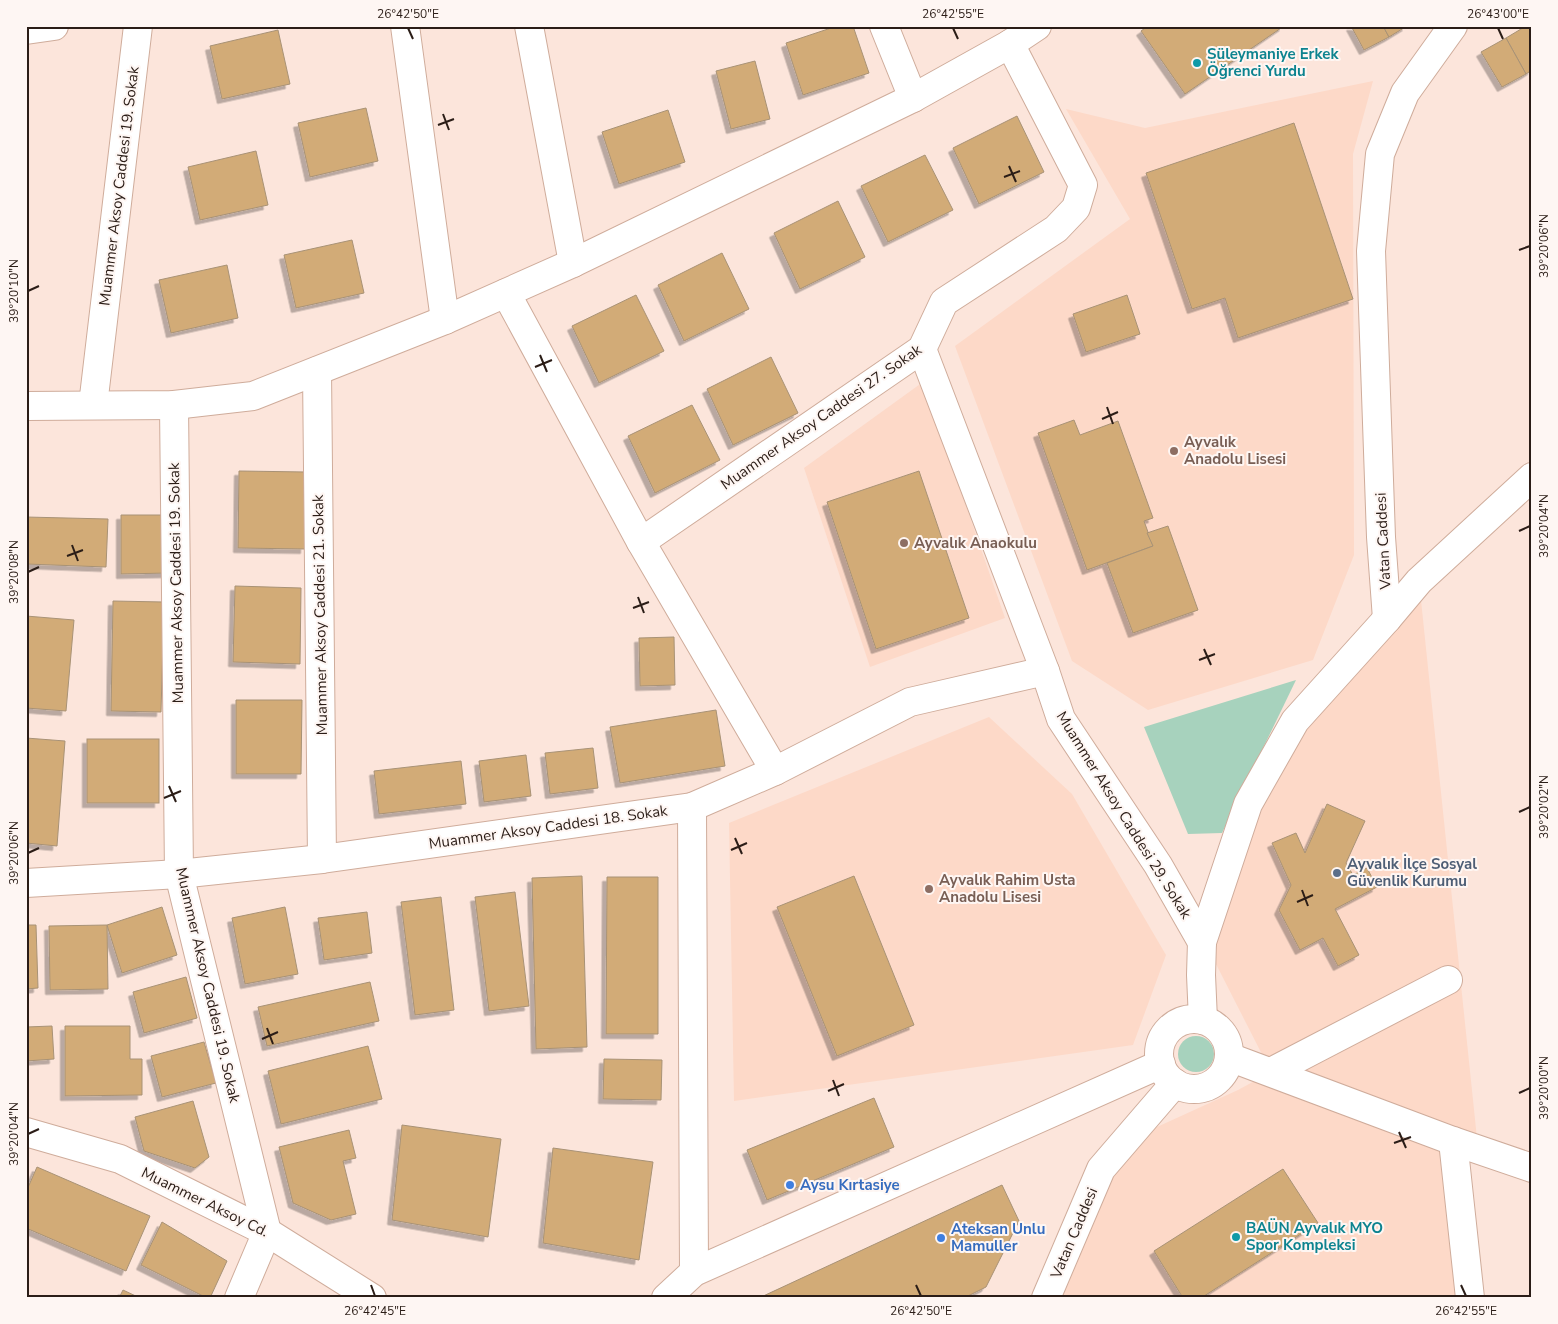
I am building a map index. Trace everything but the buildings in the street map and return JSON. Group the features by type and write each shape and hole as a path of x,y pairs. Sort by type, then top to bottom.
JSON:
{"street":[{"path":"26,30 54,26"},
{"name":"Muammer Aksoy Caddesi 19. Sokak","path":"93,405 138,26"},
{"path":"404,26 445,320"},
{"path":"529,26 573,262"},
{"path":"884,26 913,98"},
{"path":"26,406 174,405 253,396 445,320 573,262 913,98 1010,44 1037,26"},
{"name":"Vatan Caddesi","path":"1387,619 1381,537 1371,250 1380,154 1405,93 1453,26"},
{"name":"Muammer Aksoy Caddesi 27. Sokak","path":"641,542 922,349 944,302 1056,229 1076,208 1083,185 1010,44"},
{"path":"506,293 641,542 775,771"},
{"name":"Muammer Aksoy Caddesi 29. Sokak","path":"922,349 1062,719 1158,865 1202,942"},
{"name":"Muammer Aksoy Caddesi 21. Sokak","path":"318,371 322,859"},
{"name":"Muammer Aksoy Caddesi 19. Sokak","path":"174,405 179,874 268,1232"},
{"path":"1203,1020 1202,942 1248,804 1290,729 1419,581 1532,477"},
{"name":"Muammer Aksoy Caddesi 18. Sokak","path":"26,883 179,874 322,859 692,807 775,771 910,702 1045,671"},
{"path":"692,807 694,1272"},
{"path":"1271,1072 1448,980"},
{"path":"1203,1020 1223,1034 1228,1044 1229,1057 1226,1069 1220,1079 1210,1086 1198,1089 1186,1088 1168,1074 1159,1052 1162,1040 1169,1030 1179,1023 1203,1020"},
{"path":"1229,1057 1532,1168"},
{"path":"666,1298 694,1272 1168,1074"},
{"name":"Vatan Caddesi","path":"1046,1298 1101,1169 1168,1074"},
{"name":"Muammer Aksoy Cd.","path":"26,1132 120,1159 268,1232 372,1298"},
{"path":"1454,1141 1470,1298"},
{"path":"239,1298 268,1232"}],"shaded area":[{"name":"Ayvalık Anadolu Lisesi","path":"1373,81 1353,154 1354,555 1313,660 1148,710 1072,661 955,346 1130,219 1066,109 1145,128"},
{"name":"Ayvalık Anaokulu","path":"923,382 1005,618 870,667 804,468"},
{"path":"1419,581 1478,1148 1454,1141 1470,1298 1046,1298 1101,1169 1146,1132 1238,1090 1271,1072 1217,966 1202,942 1248,804"},
{"name":"Ayvalık Rahim Usta Anadolu Lisesi","path":"989,717 1072,794 1166,955 1133,1045 734,1101 729,823"}],"green space":[{"path":"1296,680 1222,833 1188,834 1144,727"},
{"path":"1196,1036 1208,1042 1214,1054 1208,1066 1196,1072 1184,1066 1178,1054 1184,1042"}],"place":[{"name":"Süleymaniye Erkek Öğrenci Yurdu","path":"1197,63"},
{"name":"Ayvalık Anadolu Lisesi","path":"1174,451"},
{"name":"Ayvalık Anaokulu","path":"904,543"},
{"name":"Ayvalık İlçe Sosyal Güvenlik Kurumu","path":"1337,873"},
{"name":"Ayvalık Rahim Usta Anadolu Lisesi","path":"929,889"},
{"name":"Aysu Kırtasiye","path":"790,1185"},
{"name":"BAÜN Ayvalık MYO Spor Kompleksi","path":"1236,1237"},
{"name":"Ateksan Unlu Mamuller","path":"941,1238"}]}
